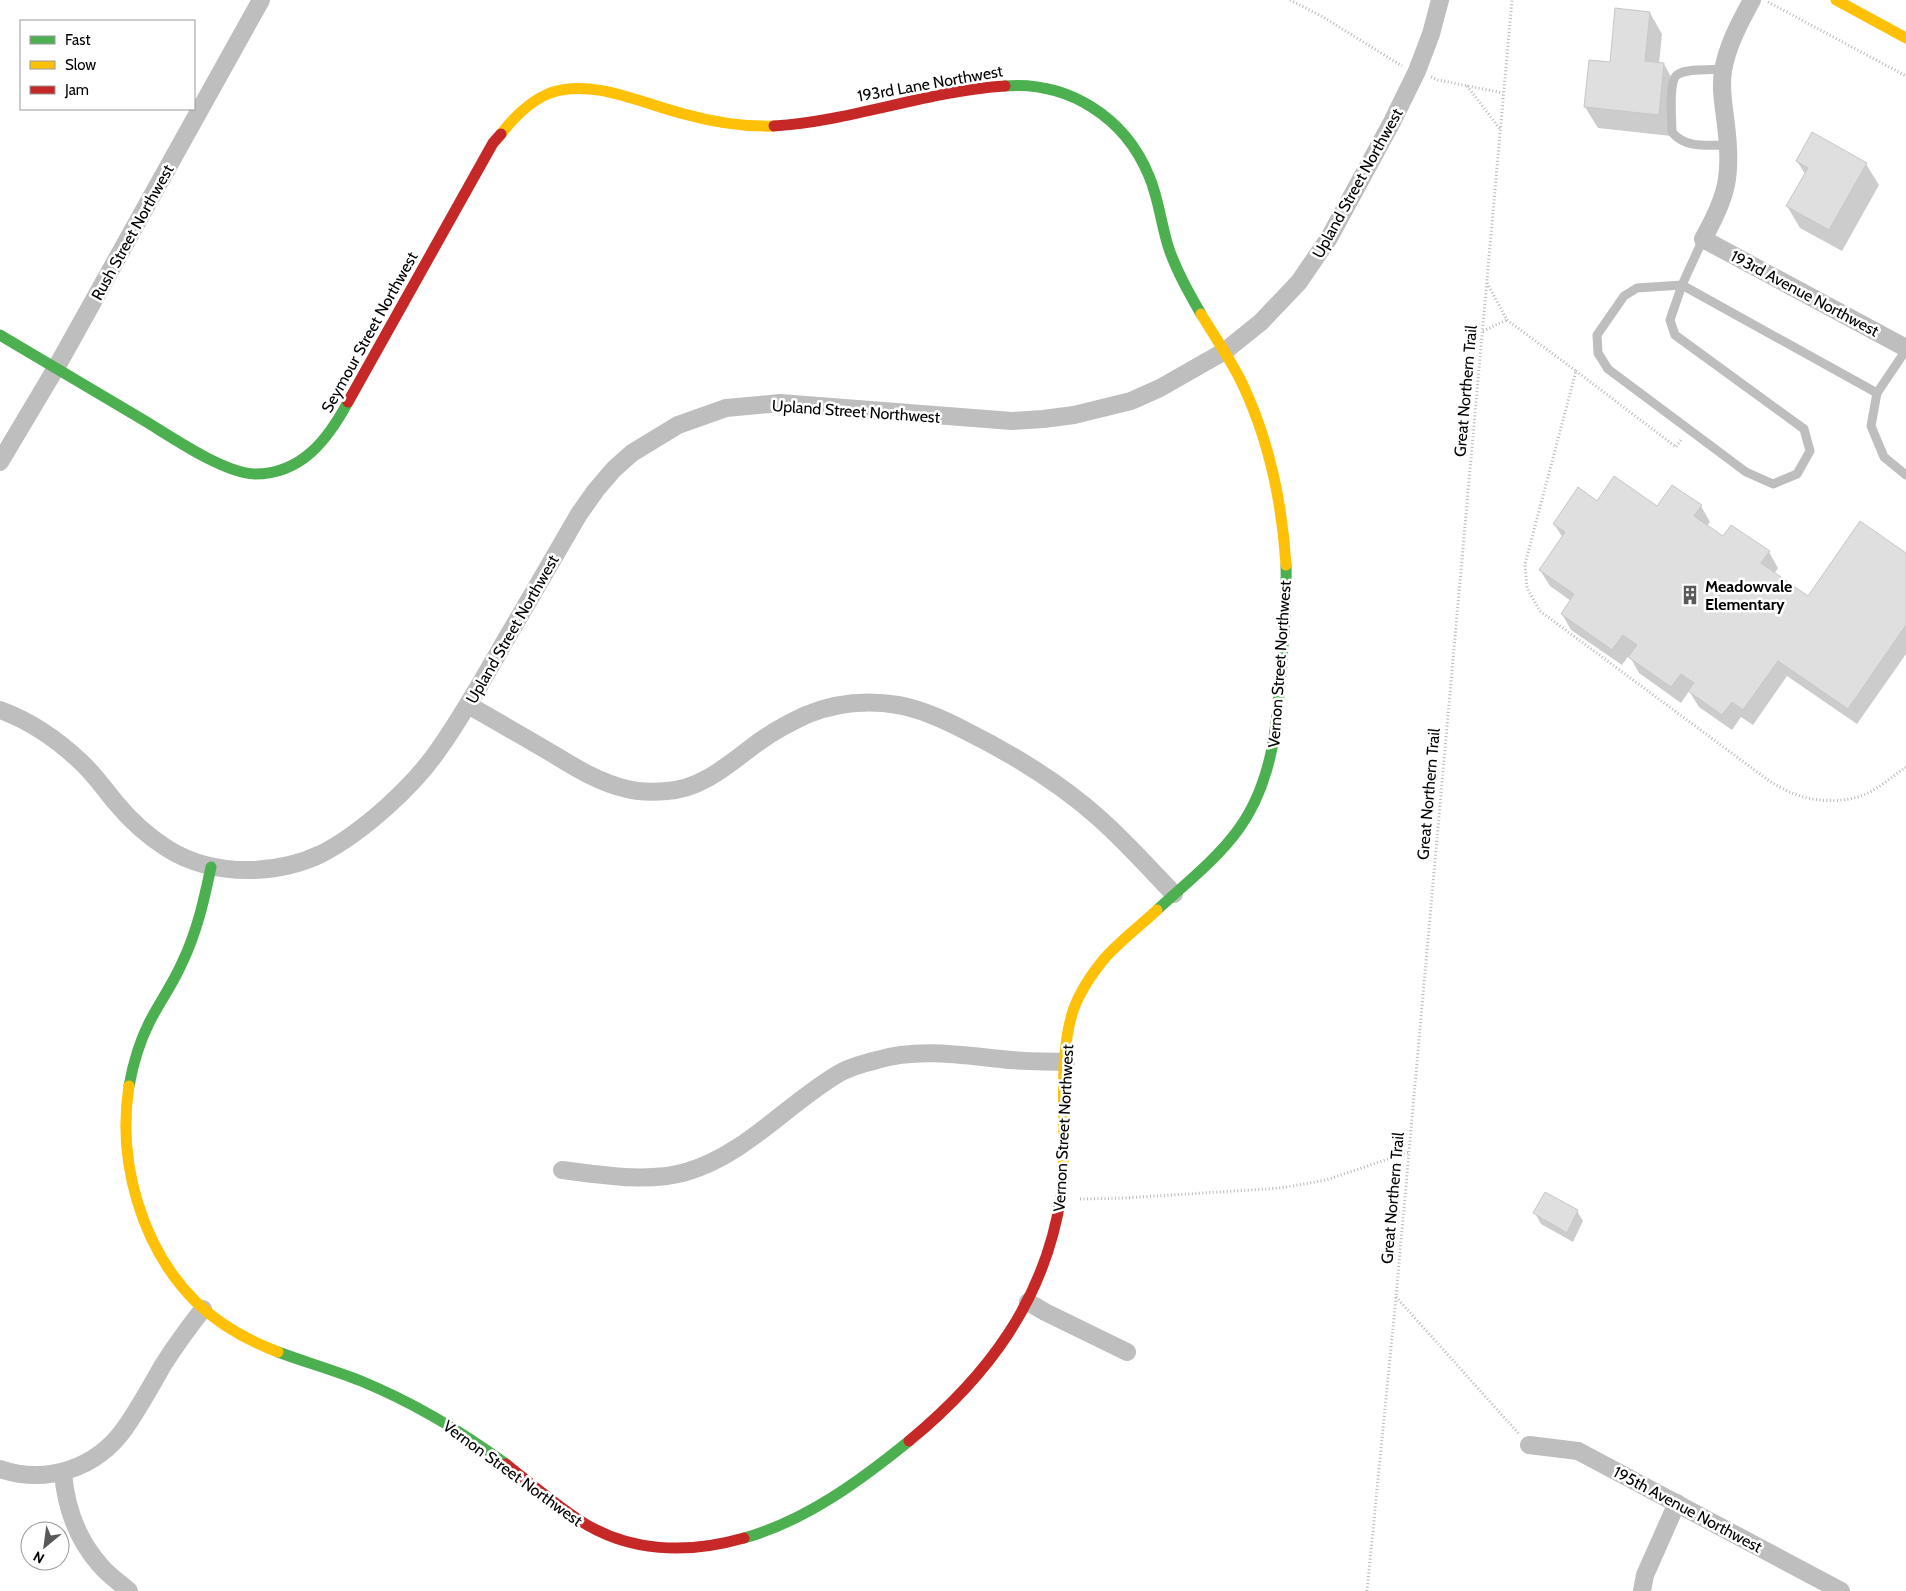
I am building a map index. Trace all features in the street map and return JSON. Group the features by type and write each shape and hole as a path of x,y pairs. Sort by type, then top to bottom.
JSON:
{"street":[{"name":"Rush Street Northwest","path":"0,462 56,368 261,0"},
{"name":"Upland Street Northwest","path":"0,710 22,720 45,734 82,763 132,820 169,850 211,867 232,871 274,869 320,854 342,841 384,808 422,771 468,705 579,514 596,490 632,452 678,425 726,408 780,403 1012,421 1044,419 1074,415 1131,401 1160,388 1226,352 1261,322 1298,282 1329,238 1418,70 1440,0"},
{"path":"1703,239 1718,213 1725,193 1729,171 1729,145 1722,91 1723,69 1727,52 1752,0"},
{"path":"1836,0 1906,38"},
{"name":"193rd Lane Northwest","path":"668,109 717,122 769,126 824,120 922,98 1002,84 1028,85 1051,89 1073,96 1110,118 1138,151 1151,178 1172,257 1196,306 1226,352"},
{"name":"Seymour Street Northwest","path":"0,335 208,458 227,467 246,473 263,474 288,468 316,451 338,420 493,144 526,105 556,90 571,89 602,91 668,109"},
{"name":"193rd Avenue Northwest","path":"1703,239 1906,349"},
{"name":"Vernon Street Northwest","path":"211,867 195,933 187,954 144,1034 137,1054 126,1102 125,1128 130,1177 143,1222 152,1241 176,1277 203,1309 244,1336 267,1348 349,1376 408,1403 437,1419 492,1454 581,1523 604,1534 653,1548 704,1548 731,1543 790,1520 846,1487 898,1450 945,1408 987,1363 1005,1339 1028,1302 1043,1266 1059,1215 1064,1159 1066,1062 1070,1022 1078,999 1089,978 1105,958 1238,833 1250,815 1268,773 1277,722 1286,585 1283,531 1274,477 1267,450 1249,399 1226,352"},
{"path":"468,705 586,773 607,783 628,789 648,791 670,791 690,786 708,778 784,726 807,714 830,707 876,702 921,710 987,741 1040,773 1098,817 1174,894"},
{"path":"562,1170 604,1175 646,1176 685,1172 703,1166 740,1145 840,1073 878,1059 920,1053 1003,1060 1066,1062"},
{"path":"1028,1302 1127,1352"},
{"path":"0,1470 42,1476 63,1473 97,1456 112,1444 125,1429 164,1364 203,1309"},
{"name":"195th Avenue Northwest","path":"1529,1445 1578,1451 1678,1502 1842,1591"},
{"path":"63,1473 65,1495 77,1531 101,1567 130,1591"},
{"path":"1642,1591 1645,1575 1678,1502"}],"lane":[{"path":"1723,69 1687,71 1677,75 1672,83 1672,132 1676,138 1687,144 1729,145"},
{"path":"1703,239 1682,285 1670,320 1676,335 1804,430 1810,452 1797,474 1773,484 1746,472 1608,369 1598,353 1597,335 1624,296 1637,288 1682,285 1877,393"},
{"path":"1906,349 1877,393 1871,426 1884,457 1906,476"}],"path":[{"path":"1290,0 1323,17 1398,64 1418,70 1438,80 1503,93"},
{"name":"Great Northern Trail","path":"1367,1591 1396,1297 1512,0"},
{"path":"1764,0 1906,76"},
{"path":"1467,86 1501,129"},
{"path":"1487,283 1507,320 1676,447 1689,429"},
{"path":"1482,331 1507,320"},
{"path":"1576,371 1525,564 1527,588 1540,611 1768,780 1792,793 1814,800 1839,800 1861,796 1882,785 1906,767"},
{"path":"1060,1199 1125,1198 1281,1188 1326,1180 1408,1152"},
{"path":"1396,1297 1529,1445"}],"building":[{"path":"1615,8 1650,12 1645,61 1664,63 1659,115 1584,107 1589,60 1610,62"},
{"path":"1812,132 1867,163 1829,230 1786,206 1808,168 1796,161"},
{"name":"Meadowvale Elementary","path":"1614,476 1657,506 1672,485 1702,505 1694,516 1723,536 1731,525 1770,551 1761,563 1808,596 1860,521 1906,553 1906,625 1848,709 1778,661 1743,710 1732,702 1722,715 1688,691 1694,683 1681,674 1671,687 1628,657 1637,645 1623,635 1612,650 1561,614 1574,594 1539,570 1565,532 1553,524 1578,487 1597,501"},
{"path":"1545,1192 1578,1210 1567,1233 1533,1213"}],"traffic: fast":[{"path":"1005,86 1028,86 1051,90 1072,97 1092,107 1110,120 1125,136 1139,155 1149,176 1172,258 1201,314"},
{"path":"0,335 196,452 242,472 255,474 272,472 287,468 300,461 312,452 332,429 348,402"},
{"path":"1157,910 1210,862 1229,841 1249,812 1258,793 1271,754 1275,733 1285,618 1286,565"},
{"path":"129,1086 132,1070 145,1031 178,971 192,940 203,904 211,867"},
{"path":"278,1352 340,1373 399,1398 472,1440 506,1464"},
{"path":"744,1538 767,1531 789,1521 831,1498 871,1471 909,1441"}],"traffic: slow":[{"path":"1836,0 1906,38"},
{"path":"501,134 523,110 536,100 550,93 566,89 600,90 706,119 740,125 774,126"},
{"path":"1201,314 1242,383 1260,427 1273,472 1281,518 1286,565"},
{"path":"1061,1196 1064,1151 1065,1057 1067,1035 1072,1014 1085,985 1104,959 1157,910"},
{"path":"129,1086 126,1115 130,1173 137,1202 161,1256 178,1281 206,1311 256,1343 278,1352"}],"traffic: jam":[{"path":"774,126 832,118 947,94 1005,86"},
{"path":"348,402 493,143 501,134"},
{"path":"909,1441 964,1390 1009,1333 1027,1302 1042,1269 1053,1234 1061,1196"},
{"path":"506,1464 579,1520 598,1531 618,1539 638,1544 680,1548 702,1547 744,1538"}],"place":[{"name":"Meadowvale Elementary","path":"1690,595"}]}
